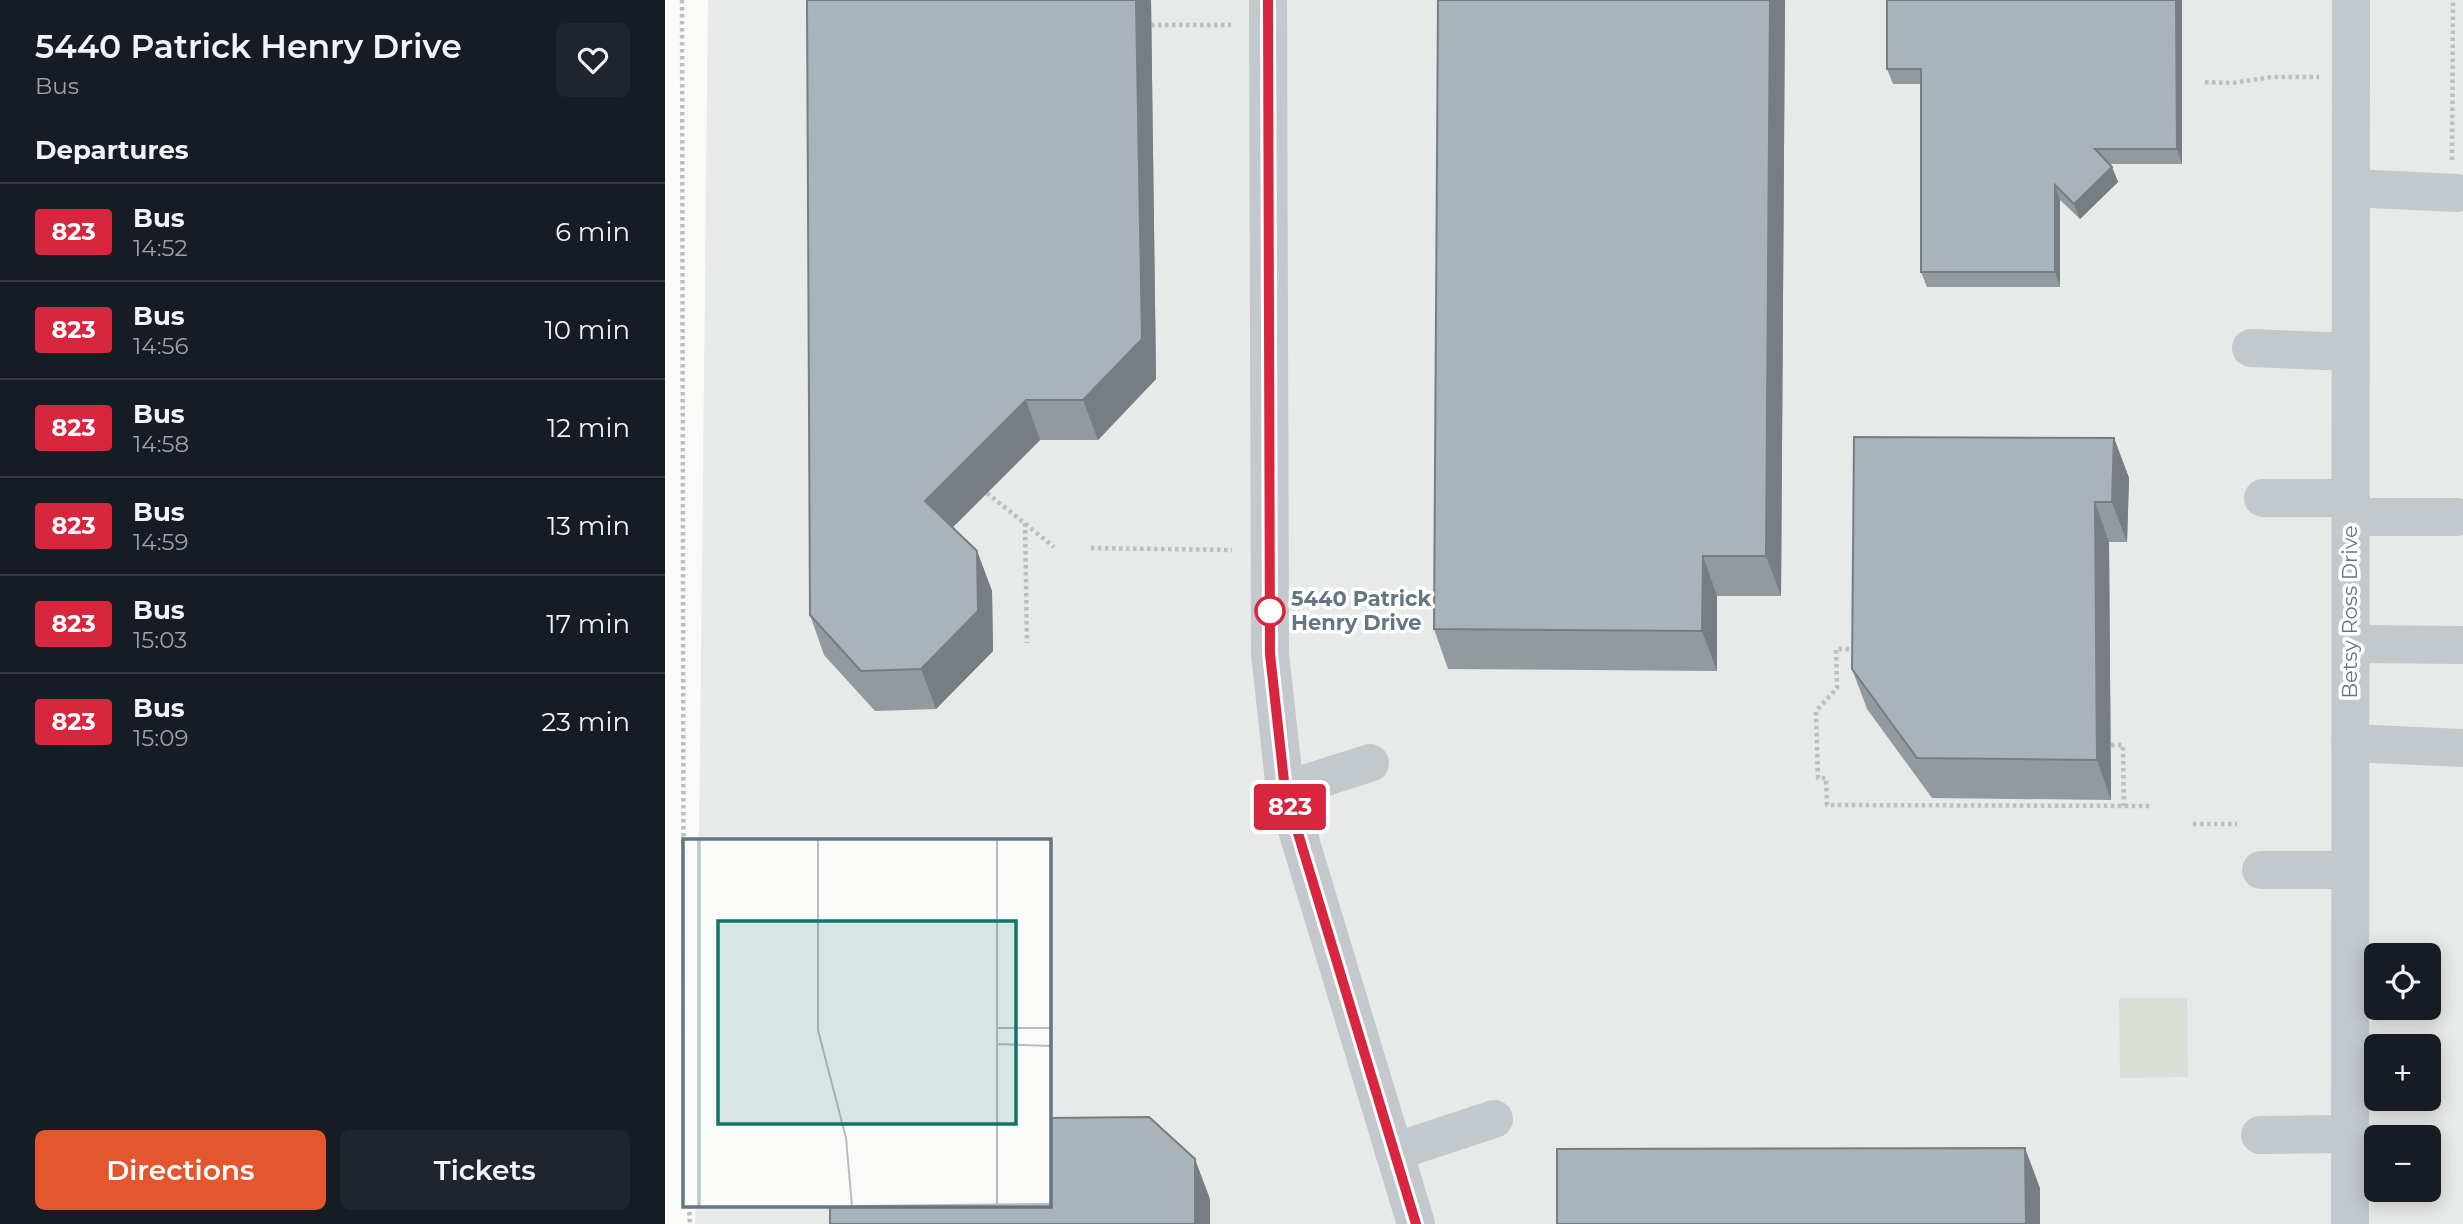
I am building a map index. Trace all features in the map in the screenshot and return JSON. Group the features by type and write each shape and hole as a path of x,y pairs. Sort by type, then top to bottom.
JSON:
{"street":[{"path":"1268,0 1270,654 1285,790 1416,1224"},
{"name":"Betsy Ross Drive","path":"2350,1224 2351,0"},
{"path":"2351,188 2454,179"},
{"path":"2252,348 2351,352"},
{"path":"2263,498 2457,517"},
{"path":"2351,644 2463,645"},
{"path":"2350,743 2463,748"},
{"path":"1285,790 1370,763"},
{"path":"2261,870 2350,870"},
{"path":"1394,1152 1494,1119"},
{"path":"2260,1135 2350,1134"}],"path":[{"path":"682,0 683,839"},
{"path":"2453,0 2454,179"},
{"path":"1151,25 1231,25"},
{"path":"2205,82 2232,83 2271,76 2323,77"},
{"path":"987,493 1054,547"},
{"path":"1025,523 1027,643"},
{"path":"1091,548 1233,550"},
{"path":"1857,649 1836,649 1837,688 1816,711 1818,778 1826,778 1827,805 2152,806"},
{"path":"2111,745 2123,745 2124,806"},
{"path":"2193,824 2237,824"},
{"path":"689,1206 690,1224"}],"shaded area":[{"path":"708,0 2463,0 2463,1224 695,1224 696,1206 1050,1206 1050,839 699,839"},
{"path":"2119,998 2187,998 2188,1077 2120,1078"}],"building":[{"path":"807,0 1136,0 1142,339 1083,400 1026,400 925,501 977,551 978,611 921,669 861,671 810,615"},
{"path":"1438,0 1770,0 1766,556 1703,556 1702,631 1434,629"},
{"path":"1887,0 2176,0 2177,149 2095,149 2112,167 2074,204 2055,185 2055,272 1921,272 1921,69 1887,69"},
{"path":"1854,437 2114,438 2112,502 2095,502 2097,760 1917,758 1852,669"},
{"path":"1149,1117 1195,1159 1195,1224 830,1224 830,1206 1050,1206 1050,1118"},
{"path":"2025,1148 2026,1224 1557,1224 1557,1149"}],"bus line":[{"name":"823","path":"1268,0 1270,654 1285,790 1416,1224"}],"place":[{"name":"5440 Patrick Henry Drive","path":"1270,611"}]}
